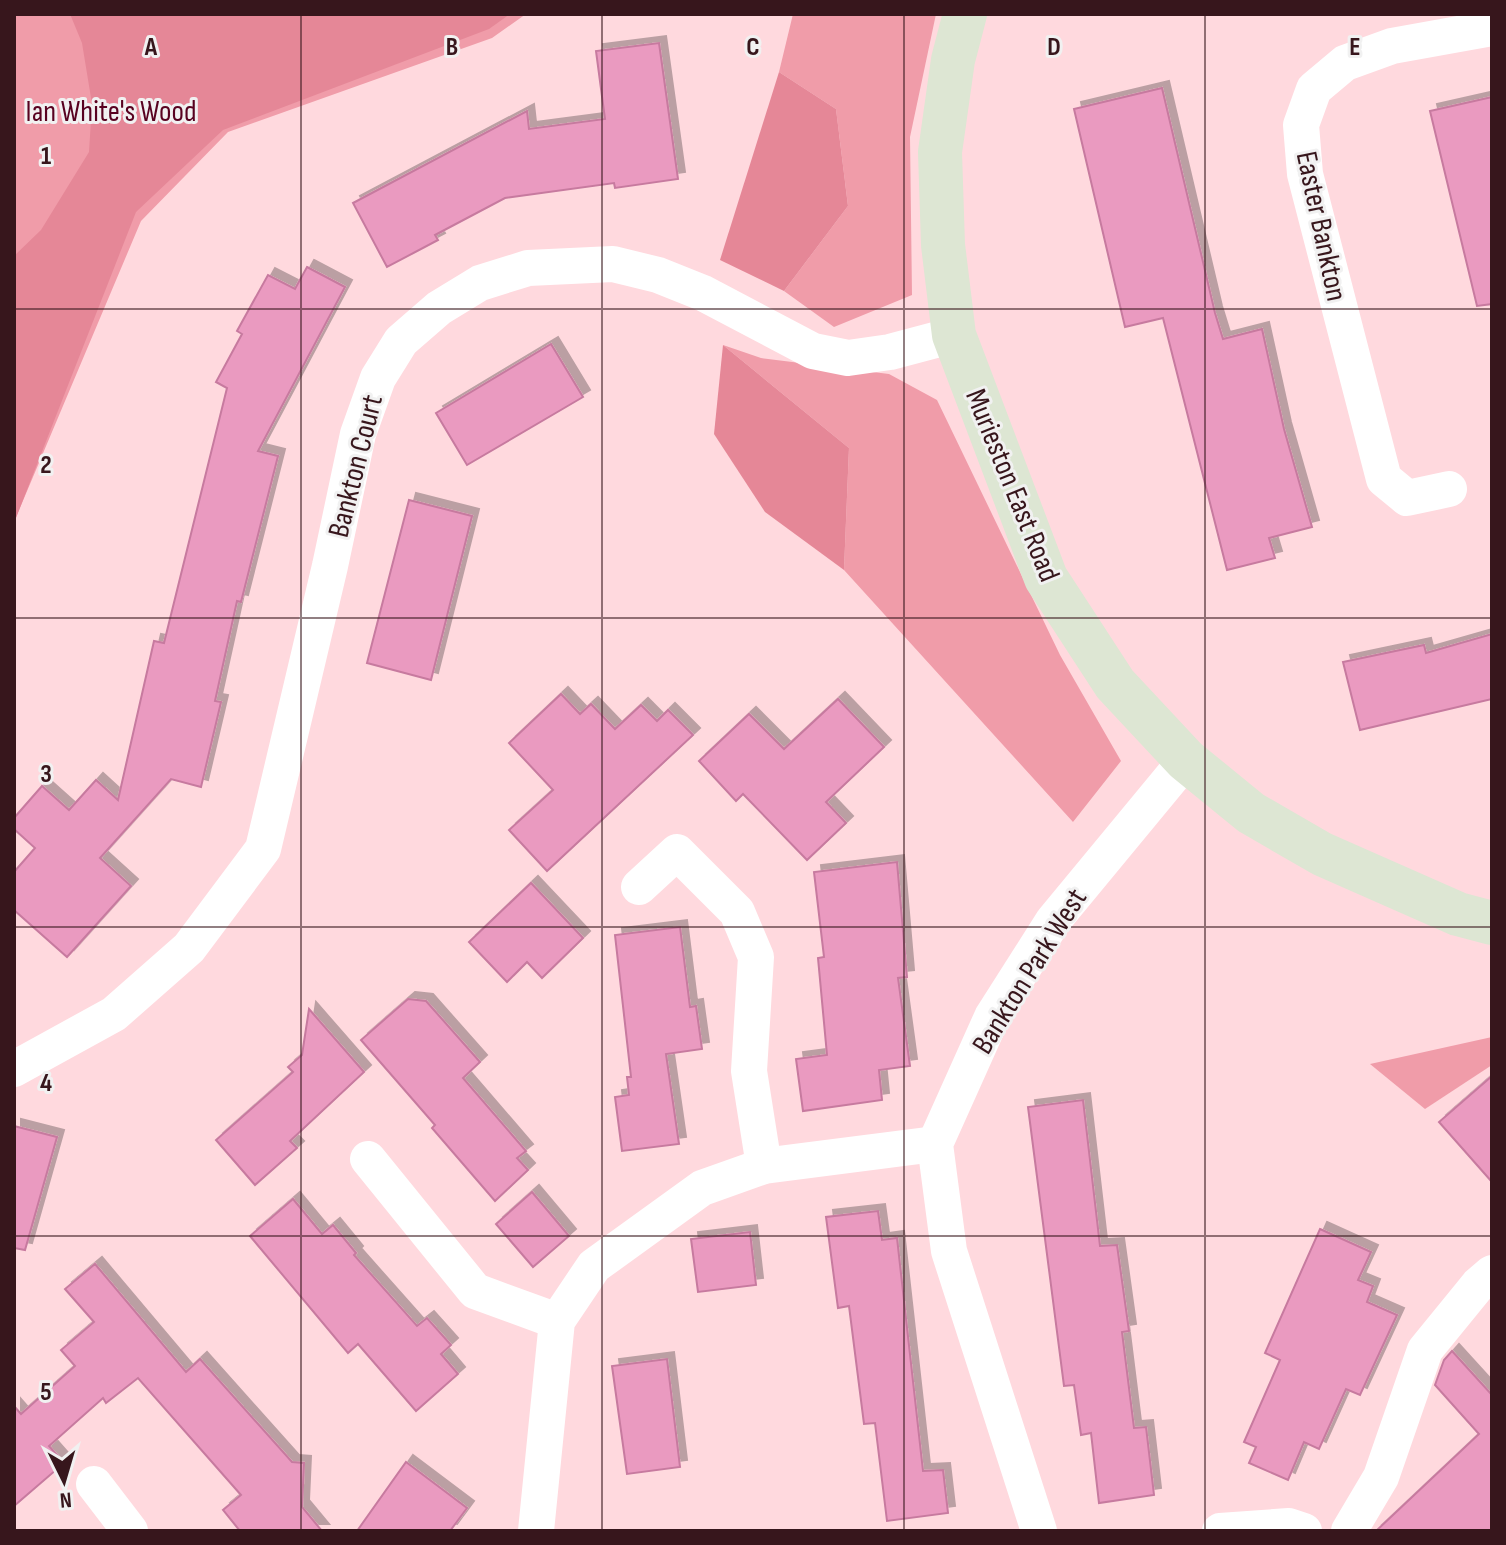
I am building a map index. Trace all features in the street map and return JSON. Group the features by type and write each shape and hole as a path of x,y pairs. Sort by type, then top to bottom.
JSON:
{"street":[{"name":"Murieston East Road","path":"965,14 953,60 940,152 943,245 954,335 1046,578 1115,684 1186,760 1251,813 1322,854 1458,914 1492,923"},
{"name":"Easter Bankton","path":"1449,489 1407,498 1384,479 1305,174 1301,125 1314,89 1345,63 1392,46 1492,28"},
{"name":"Bankton Court","path":"14,1069 114,1014 189,948 263,849 358,434 378,378 401,341 439,308 480,283 528,268 613,264 658,275 703,293 813,351 848,358 890,352 954,335"},
{"name":"Bankton Park West","path":"935,1144 992,1017 1053,921 1186,760"},
{"path":"639,887 677,852 737,912 756,957 749,1071 764,1166"},
{"path":"536,1531 557,1321 594,1266 702,1188 764,1166 935,1144 949,1251 1039,1531"},
{"path":"368,1159 475,1291 557,1321"},
{"path":"1349,1531 1381,1477 1425,1350 1478,1285 1492,1273"},
{"path":"94,1484 130,1531"},
{"path":"1220,1531 1289,1526 1304,1531"}],"green space":[{"name":"Ian White's Wood","path":"14,14 526,14 492,38 228,132 141,221 14,522"},
{"name":"Ian White's Wood","path":"70,14 510,14 489,29 223,130 136,212 14,523 14,256 41,230 89,152 92,104 82,43"},
{"path":"793,14 936,14 910,137 912,295 834,327 784,291 848,206 836,109 779,72"},
{"path":"779,72 836,109 848,206 784,291 720,260"},
{"path":"723,345 761,358 889,374 937,400 1060,655 1121,761 1073,822 844,570 849,448"},
{"path":"723,345 849,448 844,570 765,512 714,434"},
{"path":"1492,1037 1492,1065 1425,1109 1370,1064"}],"building":[{"path":"659,43 678,179 615,188 614,183 505,198 435,235 438,240 387,267 353,203 527,111 529,129 605,119 596,51"},
{"path":"1162,88 1223,339 1262,329 1284,429 1312,527 1269,538 1275,558 1227,570 1163,318 1125,327 1074,109"},
{"path":"1492,97 1492,304 1477,306 1430,111"},
{"path":"307,267 345,287 258,451 278,456 241,602 237,601 215,701 221,702 201,787 171,779 100,858 131,886 67,957 14,910 14,872 35,848 14,829 14,818 42,786 69,810 96,780 118,800 154,641 164,643 227,388 216,382 242,334 237,331 268,275 295,289"},
{"path":"551,344 583,397 467,465 436,413"},
{"path":"409,500 472,516 431,680 367,663"},
{"path":"1492,634 1492,699 1360,730 1343,662 1424,645 1426,653"},
{"path":"561,694 580,714 591,704 615,729 641,705 657,721 668,710 693,735 547,871 509,830 553,790 509,743"},
{"path":"838,699 884,747 826,802 846,823 807,860 743,794 736,801 699,761 749,714 784,749"},
{"path":"897,862 907,977 898,978 910,1066 879,1070 882,1100 803,1111 796,1059 827,1055 818,958 824,957 814,872"},
{"path":"531,883 583,938 542,978 527,962 507,982 469,942"},
{"path":"680,927 690,1007 696,1006 702,1049 666,1054 679,1144 622,1151 615,1097 629,1095 627,1077 631,1077 615,935"},
{"path":"408,999 426,1001 480,1062 463,1078 526,1151 517,1158 528,1170 495,1201 432,1128 435,1125 361,1040"},
{"path":"309,1009 364,1072 290,1141 297,1148 255,1185 216,1140 293,1072 288,1067 302,1055"},
{"path":"1492,1076 1492,1182 1439,1122"},
{"path":"1083,1100 1100,1246 1117,1245 1129,1331 1122,1332 1134,1428 1146,1427 1154,1495 1099,1503 1091,1433 1081,1435 1074,1385 1064,1386 1028,1107"},
{"path":"14,1126 57,1137 25,1250 14,1248"},
{"path":"532,1192 569,1236 533,1267 496,1224"},
{"path":"293,1199 322,1234 333,1225 356,1253 354,1255 417,1326 427,1318 451,1345 441,1354 458,1374 416,1411 358,1344 348,1353 250,1236"},
{"path":"878,1211 882,1240 897,1238 923,1471 943,1470 948,1513 887,1521 875,1423 864,1424 849,1306 838,1308 826,1217"},
{"path":"1320,1229 1371,1252 1358,1280 1373,1286 1367,1302 1397,1315 1360,1395 1346,1389 1319,1449 1304,1442 1288,1480 1249,1463 1256,1447 1244,1442 1280,1360 1265,1353"},
{"path":"750,1232 756,1285 698,1292 691,1239"},
{"path":"95,1264 186,1372 200,1359 292,1462 304,1463 302,1507 322,1531 240,1531 223,1510 241,1495 138,1378 106,1403 103,1398 49,1446 64,1463 14,1506 14,1406 21,1414 75,1366 61,1350 94,1322 65,1289"},
{"path":"1452,1351 1492,1395 1492,1531 1376,1531 1479,1434 1435,1385 1444,1360"},
{"path":"667,1359 680,1467 627,1474 612,1366"},
{"path":"406,1462 467,1508 450,1531 357,1531"}]}
